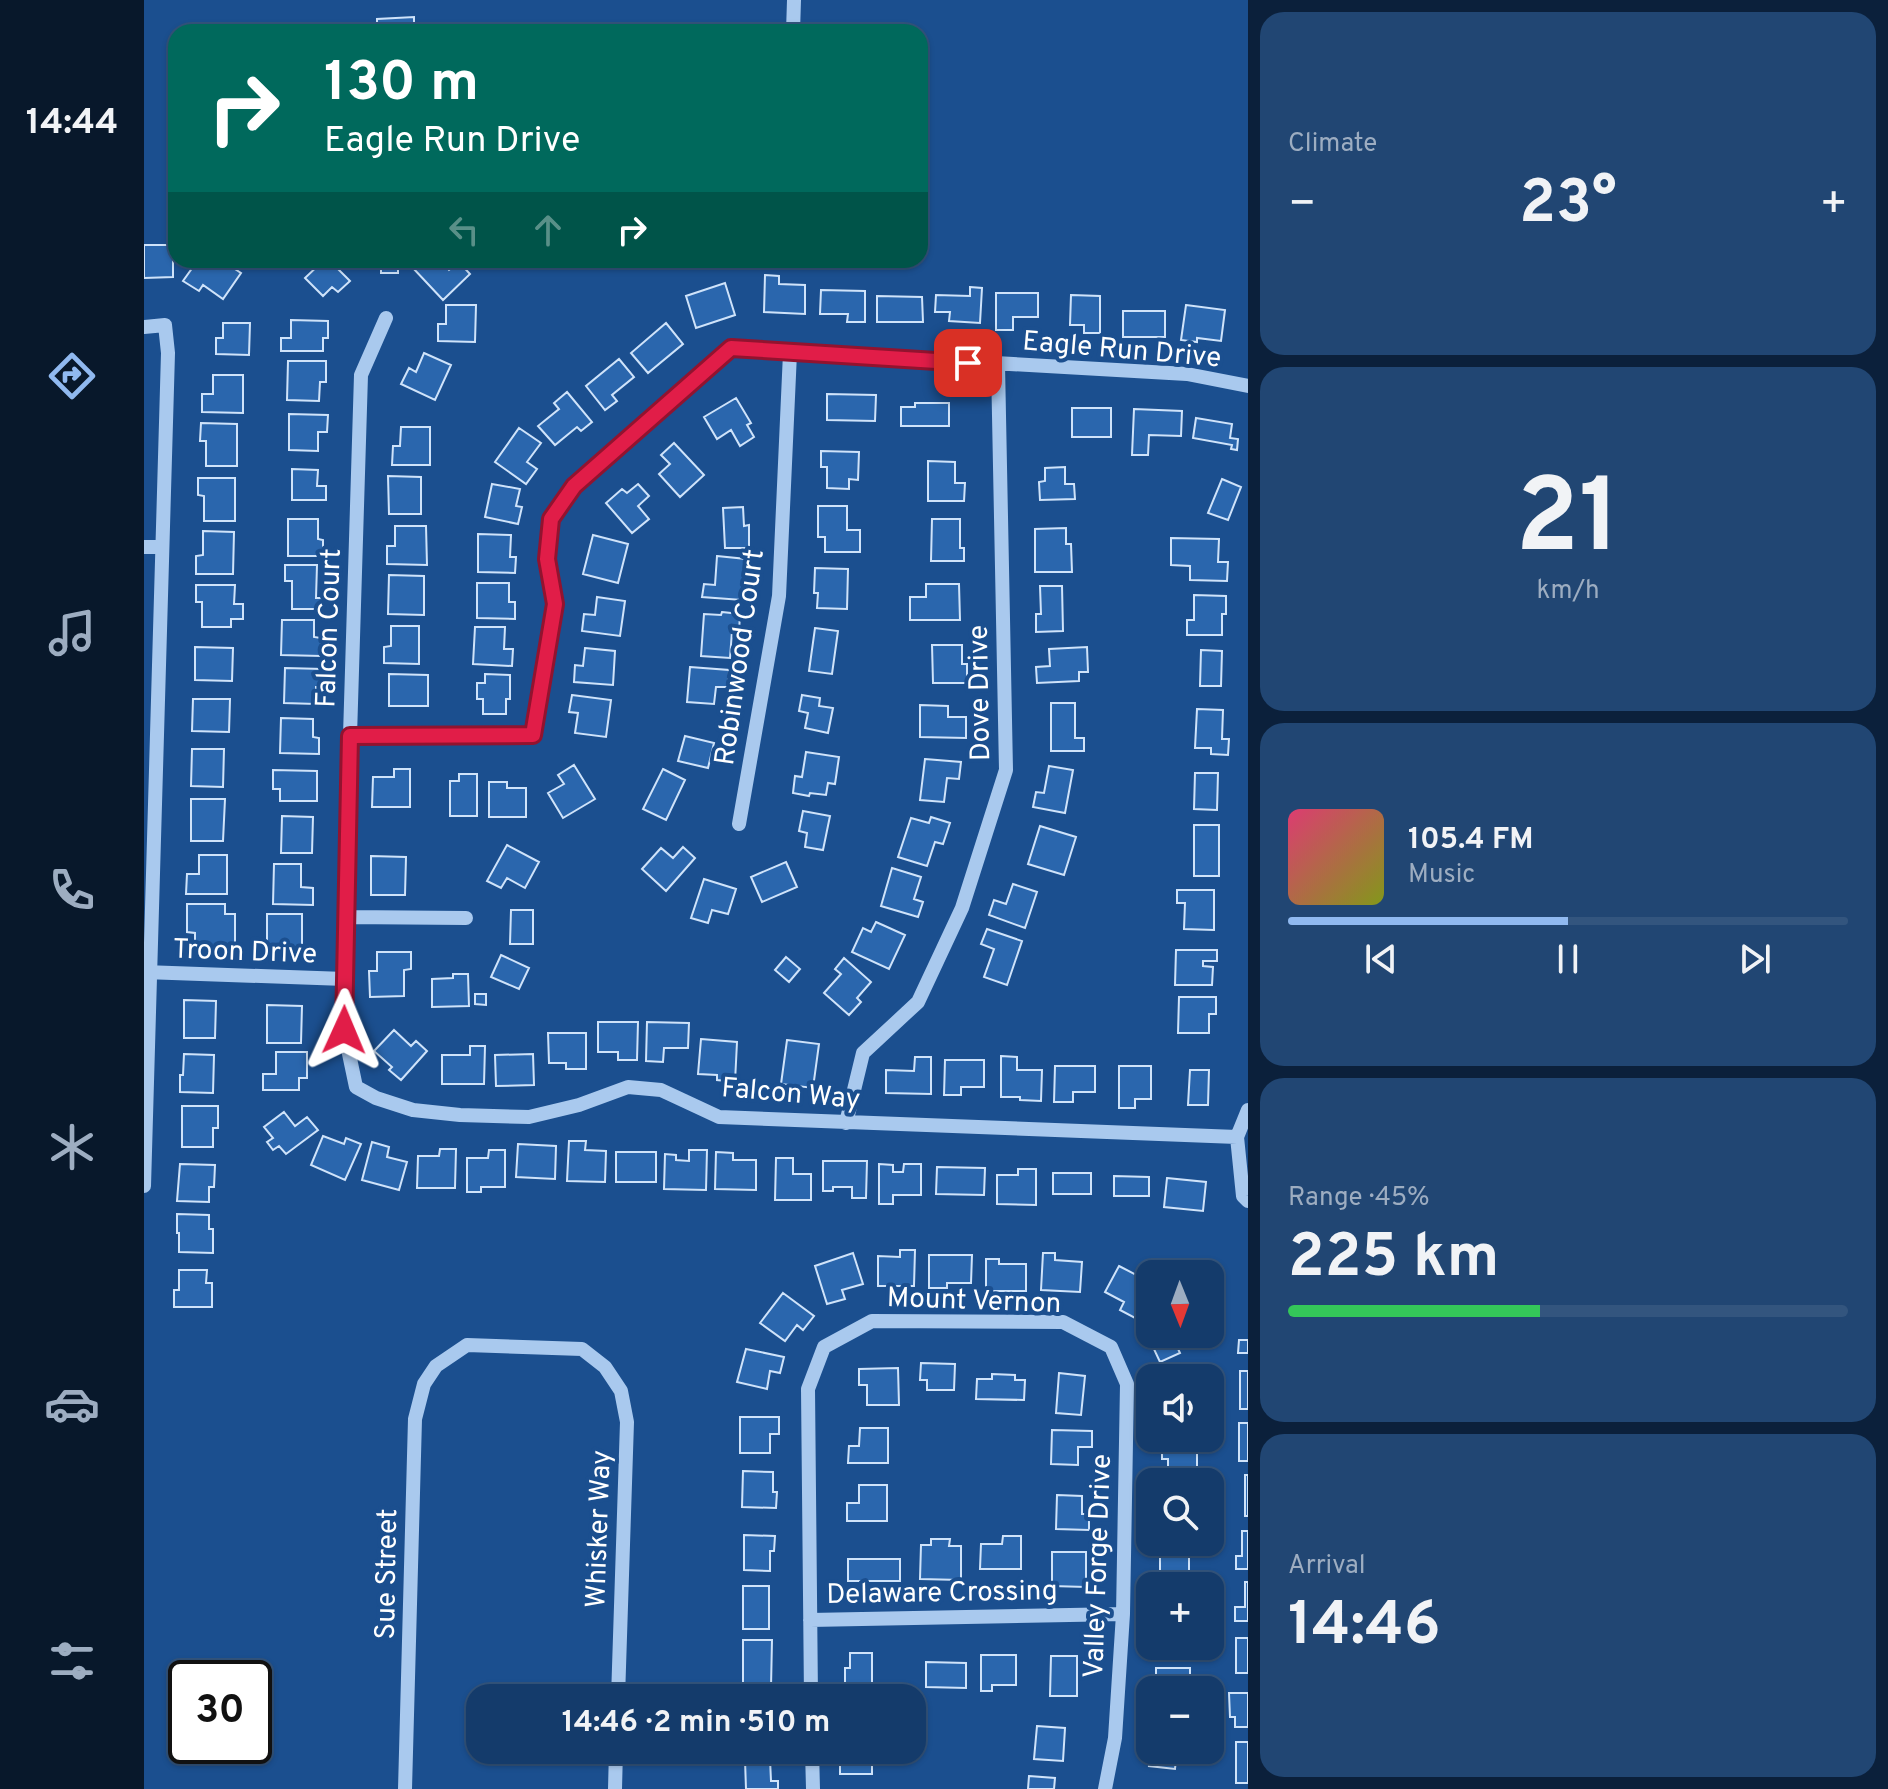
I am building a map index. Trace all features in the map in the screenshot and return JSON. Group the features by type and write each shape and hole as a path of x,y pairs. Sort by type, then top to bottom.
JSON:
{"street":[{"path":"793,24 794,0"},
{"name":"Falcon Court","path":"356,1087 344,1030 361,375 386,318"},
{"path":"144,327 165,325 168,353 147,972 144,1182"},
{"name":"Eagle Run Drive","path":"350,736 533,735 555,604 547,559 551,519 574,486 731,348 1187,374 1248,386"},
{"name":"Robinwood Court","path":"739,824 779,596 790,353"},
{"name":"Dove Drive","path":"846,1123 863,1053 918,1002 962,908 1006,770 998,365"},
{"path":"144,547 162,547"},
{"path":"346,917 466,918"},
{"name":"Troon Drive","path":"147,972 345,979"},
{"name":"Falcon Way","path":"356,1087 376,1098 413,1110 460,1115 529,1117 579,1105 628,1087 661,1090 719,1117 1237,1137"},
{"path":"1248,1110 1237,1137 1243,1196 1248,1201"},
{"name":"Mount Vernon","path":"811,1684 808,1389 824,1347 872,1321 1063,1322 1111,1347"},
{"name":"Whisker Way","path":"436,1366 467,1345 582,1349 605,1367 621,1391 627,1422 618,1684"},
{"name":"Valley Forge Drive","path":"1105,1789 1115,1738 1123,1614 1127,1384 1111,1347"},
{"name":"Sue Street","path":"405,1789 415,1419 424,1384 436,1366"},
{"name":"Delaware Crossing","path":"810,1620 1123,1614"},
{"path":"615,1789 616,1764"},
{"path":"812,1764 813,1789"}],"building":[{"path":"414,17 414,24 377,24 377,19"},
{"path":"144,245 168,245 168,268 173,268 173,277 144,278"},
{"path":"192,268 233,268 241,273 223,299 203,285 199,291 183,281"},
{"path":"316,268 337,268 350,281 338,292 332,287 323,296 305,278"},
{"path":"381,268 398,268 398,273 381,273"},
{"path":"413,268 464,268 470,274 443,300"},
{"path":"765,275 779,276 779,284 805,285 805,314 764,312"},
{"path":"725,283 735,315 696,328 686,296"},
{"path":"970,287 982,288 980,323 949,321 950,312 935,312 936,295 970,296"},
{"path":"821,290 865,291 865,322 847,322 848,314 820,314"},
{"path":"996,293 1038,293 1038,317 1013,317 1013,330 996,330"},
{"path":"1071,295 1100,296 1100,333 1084,333 1084,325 1070,325"},
{"path":"877,296 922,297 923,322 877,322"},
{"path":"446,305 476,305 475,342 438,341 438,324 446,324"},
{"path":"1186,305 1225,310 1221,341 1181,340"},
{"path":"1123,311 1165,311 1165,337 1123,337"},
{"path":"291,320 328,321 328,338 323,338 323,351 281,351 281,338 291,338"},
{"path":"223,323 250,323 249,355 216,354 216,338 223,338"},
{"path":"666,323 683,344 648,373 631,353"},
{"path":"424,353 451,365 435,400 401,384 409,368 416,372"},
{"path":"619,359 634,377 612,395 617,401 605,410 586,386"},
{"path":"288,361 326,361 326,382 320,382 319,401 287,400"},
{"path":"213,375 243,375 243,413 202,412 202,394 213,394"},
{"path":"567,392 592,422 581,431 577,427 555,445 538,426 559,409 554,403"},
{"path":"827,394 876,395 875,421 827,420"},
{"path":"736,398 751,423 747,425 754,437 740,446 731,430 717,439 704,417"},
{"path":"915,403 949,403 949,426 901,426 901,407 915,407"},
{"path":"1072,408 1111,408 1111,437 1072,437"},
{"path":"1134,409 1182,411 1181,436 1149,435 1148,455 1132,455"},
{"path":"289,414 328,415 327,432 318,432 318,451 289,450"},
{"path":"1196,418 1232,424 1230,438 1238,439 1237,450 1231,449 1232,445 1193,438"},
{"path":"201,423 237,424 237,466 206,466 206,441 200,441"},
{"path":"401,427 430,427 430,465 392,465 393,446 400,446"},
{"path":"519,428 541,443 527,462 537,469 526,484 495,462"},
{"path":"674,443 704,475 680,497 659,474 670,464 661,455"},
{"path":"821,451 859,452 858,480 849,479 849,489 827,488 827,467 821,467"},
{"path":"928,461 955,462 955,483 965,483 964,501 928,501"},
{"path":"1065,467 1065,484 1074,484 1075,499 1040,500 1039,482 1045,481 1045,468"},
{"path":"292,469 318,470 317,486 326,486 326,500 292,500"},
{"path":"388,476 421,477 421,514 389,514"},
{"path":"198,478 235,478 235,521 204,521 204,496 198,495"},
{"path":"1222,479 1241,487 1228,520 1208,513"},
{"path":"492,484 520,489 516,506 522,507 518,524 485,517"},
{"path":"638,484 649,496 638,506 649,519 632,533 606,503 622,489 627,493"},
{"path":"818,506 847,506 847,530 860,530 860,552 825,552 825,537 818,537"},
{"path":"743,507 744,526 749,525 749,548 725,548 723,508"},
{"path":"288,519 318,519 318,539 323,540 323,556 288,556"},
{"path":"932,519 960,519 960,548 964,548 964,561 931,561"},
{"path":"395,526 426,526 427,565 387,564 387,546 395,546"},
{"path":"1066,528 1066,544 1071,544 1072,572 1035,572 1035,529"},
{"path":"203,531 234,532 233,574 196,574 196,556 203,555"},
{"path":"478,534 511,535 510,557 516,557 515,573 478,572"},
{"path":"593,535 628,544 618,583 583,574"},
{"path":"1171,538 1219,539 1218,562 1228,562 1227,581 1190,580 1190,566 1171,565"},
{"path":"717,556 746,559 742,600 702,597 704,584 715,585"},
{"path":"285,565 317,565 316,598 322,598 322,609 292,609 292,581 285,581"},
{"path":"815,568 848,569 847,609 817,608"},
{"path":"389,575 424,576 424,615 388,614"},
{"path":"477,583 509,583 509,602 515,602 515,619 477,618"},
{"path":"926,584 959,584 960,620 910,620 910,597 926,597"},
{"path":"196,585 235,585 234,604 243,604 243,619 231,619 231,627 202,627 202,602 196,602"},
{"path":"1040,586 1062,586 1063,631 1036,632 1036,614 1041,614"},
{"path":"1194,595 1226,596 1222,635 1187,635 1187,620 1194,620"},
{"path":"597,597 625,601 620,636 582,631 584,614 595,615"},
{"path":"722,612 740,614 739,632 732,631 730,658 701,656 704,614 721,615"},
{"path":"282,620 314,620 314,637 321,638 321,656 281,655"},
{"path":"391,626 419,626 419,664 384,663 384,647 391,646"},
{"path":"475,627 505,627 504,649 513,649 512,666 473,664"},
{"path":"815,628 838,631 832,674 809,671"},
{"path":"932,645 962,645 962,664 967,664 967,683 933,683"},
{"path":"195,647 233,648 232,681 195,680"},
{"path":"1087,647 1088,672 1079,672 1079,681 1037,683 1036,667 1050,666 1049,649"},
{"path":"585,648 615,651 613,685 574,682 575,665 583,666"},
{"path":"1201,650 1222,651 1221,686 1200,686"},
{"path":"690,667 729,670 728,687 716,687 714,704 687,702"},
{"path":"285,668 323,669 323,687 316,687 316,704 284,703"},
{"path":"389,674 428,675 428,706 389,706"},
{"path":"485,674 510,675 510,699 506,699 506,714 483,714 483,699 477,699 477,683 485,683"},
{"path":"572,695 611,700 606,737 575,733 578,713 569,712"},
{"path":"802,695 820,698 819,706 833,708 828,733 805,728 808,713 799,711"},
{"path":"193,699 230,699 229,732 192,731"},
{"path":"1051,703 1075,703 1075,738 1084,738 1084,751 1051,751"},
{"path":"920,705 948,706 948,717 966,717 966,738 920,737"},
{"path":"1197,709 1223,710 1222,739 1229,739 1228,755 1211,754 1211,748 1195,748"},
{"path":"281,718 313,719 313,737 319,738 319,754 280,753"},
{"path":"685,736 714,743 708,768 678,761"},
{"path":"192,749 224,749 223,787 191,786"},
{"path":"806,752 839,757 835,784 828,783 826,795 793,793 795,776 802,777"},
{"path":"925,759 961,762 959,779 947,778 944,802 920,800"},
{"path":"574,765 595,799 563,818 548,793 564,784 558,775"},
{"path":"1049,766 1073,770 1065,813 1033,807 1036,792 1044,793"},
{"path":"394,769 410,769 410,807 372,807 373,777 394,777"},
{"path":"663,769 685,780 666,820 643,809"},
{"path":"273,770 317,771 317,801 280,801 280,789 273,789"},
{"path":"1195,773 1218,773 1217,810 1194,809"},
{"path":"459,774 477,774 477,816 450,816 450,781 459,781"},
{"path":"489,782 507,782 507,788 526,788 526,817 489,817"},
{"path":"191,799 225,799 223,841 191,841"},
{"path":"803,811 830,816 823,850 805,847 807,833 799,831"},
{"path":"282,816 313,817 312,853 281,853"},
{"path":"931,817 950,823 943,844 935,842 927,866 898,857 911,818 929,823"},
{"path":"1194,825 1219,825 1219,876 1194,876"},
{"path":"1040,826 1076,837 1064,875 1028,864"},
{"path":"507,845 539,862 525,888 507,878 501,888 487,881"},
{"path":"683,847 695,858 666,891 642,869 661,848 673,858"},
{"path":"199,855 227,855 227,894 186,894 187,874 199,874"},
{"path":"371,856 406,857 405,895 371,895"},
{"path":"786,862 797,887 762,902 751,877"},
{"path":"274,864 301,864 301,887 313,888 313,905 273,904"},
{"path":"892,868 921,877 914,899 923,902 918,917 881,906"},
{"path":"704,879 736,889 728,914 712,910 708,923 691,918"},
{"path":"1013,884 1037,892 1025,928 989,915 994,900 1006,904"},
{"path":"1177,890 1214,890 1214,930 1184,929 1185,903 1177,903"},
{"path":"187,904 225,904 225,914 235,914 235,945 195,945 195,933 187,932"},
{"path":"511,910 533,910 533,944 510,944"},
{"path":"267,914 302,914 302,951 267,951"},
{"path":"876,922 905,935 889,969 852,952 863,928 871,932"},
{"path":"987,929 1022,941 1007,985 984,977 994,949 981,944"},
{"path":"1176,950 1217,950 1217,961 1203,961 1203,966 1213,967 1212,985 1175,985"},
{"path":"377,952 411,952 411,969 404,970 404,996 370,997 369,971 377,971"},
{"path":"501,955 529,968 519,989 491,977"},
{"path":"786,957 800,969 789,982 775,970"},
{"path":"844,958 871,982 857,998 861,1002 849,1015 824,993 841,974 835,969"},
{"path":"453,974 468,974 469,1006 432,1007 432,979 453,978"},
{"path":"475,994 486,994 486,1005 475,1004"},
{"path":"1179,997 1216,997 1216,1014 1209,1014 1209,1033 1178,1033"},
{"path":"184,1000 216,1001 215,1038 184,1038"},
{"path":"267,1005 302,1006 301,1043 267,1043"},
{"path":"598,1022 638,1022 637,1060 618,1060 618,1052 598,1052"},
{"path":"647,1022 689,1023 688,1048 664,1048 663,1062 646,1061"},
{"path":"394,1030 411,1046 416,1041 427,1051 401,1080 374,1051"},
{"path":"548,1033 586,1033 586,1069 566,1069 566,1063 549,1063"},
{"path":"701,1039 737,1042 735,1082 717,1080 717,1075 698,1074"},
{"path":"787,1040 819,1044 813,1088 781,1084"},
{"path":"470,1046 485,1046 484,1084 442,1084 442,1055 470,1055"},
{"path":"276,1052 307,1052 307,1078 299,1078 299,1090 263,1090 263,1074 276,1074"},
{"path":"184,1054 214,1055 213,1093 180,1092"},
{"path":"533,1054 534,1085 496,1086 495,1055"},
{"path":"1001,1056 1017,1057 1017,1070 1042,1070 1041,1101 1001,1097"},
{"path":"915,1057 931,1057 931,1094 886,1093 886,1070 914,1071"},
{"path":"945,1060 984,1060 984,1087 961,1087 961,1095 944,1095"},
{"path":"1055,1066 1095,1066 1095,1092 1073,1092 1073,1102 1054,1102"},
{"path":"1119,1066 1151,1066 1151,1099 1135,1099 1135,1108 1119,1108"},
{"path":"1190,1070 1209,1070 1208,1105 1188,1105"},
{"path":"182,1106 218,1106 218,1128 213,1128 213,1147 182,1147"},
{"path":"284,1112 295,1126 307,1117 318,1130 286,1154 279,1146 273,1150 267,1142 273,1138 264,1127"},
{"path":"323,1136 344,1144 346,1138 361,1144 345,1180 311,1165"},
{"path":"569,1141 586,1141 585,1150 606,1151 605,1182 567,1181"},
{"path":"372,1142 389,1147 387,1157 407,1162 399,1190 362,1180"},
{"path":"518,1144 556,1146 555,1179 516,1177"},
{"path":"440,1149 456,1149 455,1188 417,1188 418,1156 439,1156"},
{"path":"489,1150 505,1150 505,1187 481,1187 481,1192 467,1192 467,1158 488,1158"},
{"path":"689,1150 707,1150 706,1190 664,1189 665,1154 676,1155 676,1160 689,1161"},
{"path":"616,1152 656,1152 656,1182 616,1182"},
{"path":"716,1152 733,1153 733,1160 756,1160 756,1190 715,1189"},
{"path":"776,1158 793,1158 793,1174 811,1174 811,1200 775,1200"},
{"path":"823,1161 867,1161 866,1198 852,1198 852,1187 833,1187 833,1191 823,1191"},
{"path":"180,1164 215,1165 214,1187 209,1187 209,1202 177,1201"},
{"path":"879,1164 893,1165 893,1172 903,1172 904,1164 921,1164 921,1195 893,1195 893,1204 879,1204"},
{"path":"937,1167 985,1168 984,1195 936,1194"},
{"path":"1018,1169 1036,1169 1036,1205 997,1204 997,1175 1018,1175"},
{"path":"1053,1173 1091,1173 1091,1194 1053,1194"},
{"path":"1114,1176 1149,1177 1149,1196 1114,1196"},
{"path":"1167,1178 1206,1182 1203,1211 1164,1207"},
{"path":"177,1214 209,1215 209,1229 213,1229 213,1253 179,1252"},
{"path":"900,1250 915,1250 914,1286 878,1286 878,1256 900,1257"},
{"path":"853,1253 863,1284 842,1290 845,1299 827,1304 815,1266"},
{"path":"1043,1253 1055,1253 1055,1260 1082,1262 1080,1292 1041,1290"},
{"path":"929,1255 972,1255 971,1283 947,1283 947,1288 929,1288"},
{"path":"986,1259 999,1259 999,1264 1026,1264 1026,1291 986,1291"},
{"path":"1119,1266 1136,1275 1135,1318 1120,1310 1124,1302 1105,1292"},
{"path":"179,1270 207,1270 206,1283 212,1283 212,1307 174,1307 174,1290 179,1290"},
{"path":"783,1293 814,1316 803,1330 797,1325 785,1341 760,1323"},
{"path":"1239,1340 1248,1340 1248,1353 1238,1353"},
{"path":"1153,1348 1178,1348 1180,1353 1160,1362"},
{"path":"746,1349 784,1357 780,1373 770,1371 767,1389 737,1382"},
{"path":"921,1363 955,1364 954,1390 927,1390 927,1380 920,1380"},
{"path":"898,1368 899,1405 867,1405 867,1385 859,1385 859,1369"},
{"path":"1240,1371 1248,1371 1248,1409 1240,1409"},
{"path":"1059,1373 1085,1376 1081,1415 1056,1413"},
{"path":"992,1374 1015,1375 1015,1380 1025,1380 1024,1400 976,1399 977,1379 992,1379"},
{"path":"740,1417 779,1417 779,1434 770,1434 770,1453 740,1453"},
{"path":"1239,1423 1248,1423 1248,1461 1239,1461"},
{"path":"860,1428 888,1428 888,1463 848,1463 849,1446 859,1446"},
{"path":"1052,1430 1092,1431 1092,1447 1078,1447 1078,1465 1051,1464"},
{"path":"1162,1452 1197,1452 1197,1468 1168,1468 1168,1459 1162,1459"},
{"path":"743,1471 773,1472 776,1508 742,1507"},
{"path":"1245,1475 1248,1475 1248,1516 1245,1516"},
{"path":"859,1485 887,1485 887,1521 847,1521 847,1503 859,1503"},
{"path":"1057,1495 1082,1496 1082,1514 1089,1514 1089,1530 1056,1529"},
{"path":"1242,1531 1248,1531 1248,1569 1236,1569 1236,1556 1242,1556"},
{"path":"744,1535 775,1536 774,1551 770,1551 770,1571 744,1570"},
{"path":"1003,1536 1021,1536 1021,1569 980,1569 981,1544 1002,1544"},
{"path":"931,1539 950,1539 949,1546 961,1546 961,1580 920,1579 921,1545 931,1545"},
{"path":"1052,1552 1086,1552 1086,1587 1052,1586"},
{"path":"1160,1556 1189,1556 1189,1572 1160,1572"},
{"path":"848,1559 900,1559 900,1581 848,1581"},
{"path":"1245,1582 1248,1582 1248,1621 1235,1621 1235,1607 1245,1607"},
{"path":"743,1586 769,1586 769,1629 743,1629"},
{"path":"1236,1638 1248,1638 1248,1673 1236,1673"},
{"path":"743,1640 772,1640 771,1684 743,1684"},
{"path":"850,1653 872,1653 872,1684 845,1684 845,1668 850,1668"},
{"path":"981,1655 1016,1655 1016,1685 992,1685 992,1691 981,1691"},
{"path":"1051,1656 1077,1656 1077,1696 1050,1696"},
{"path":"926,1662 966,1663 966,1688 926,1687"},
{"path":"1156,1668 1190,1668 1190,1676 1156,1676"},
{"path":"1229,1693 1248,1693 1248,1727 1235,1727 1235,1717 1230,1717"},
{"path":"1037,1726 1065,1728 1063,1761 1034,1759"},
{"path":"1236,1742 1248,1742 1248,1783 1236,1783"},
{"path":"745,1764 770,1764 771,1781 778,1781 778,1789 746,1789"},
{"path":"840,1764 872,1764 872,1774 840,1774"},
{"path":"1149,1764 1176,1764 1175,1769"},
{"path":"1029,1776 1055,1778 1054,1789 1028,1789"}],"route":[{"path":"344,1030 350,736 533,735 555,604 547,559 551,519 574,486 731,348 968,363"}]}
